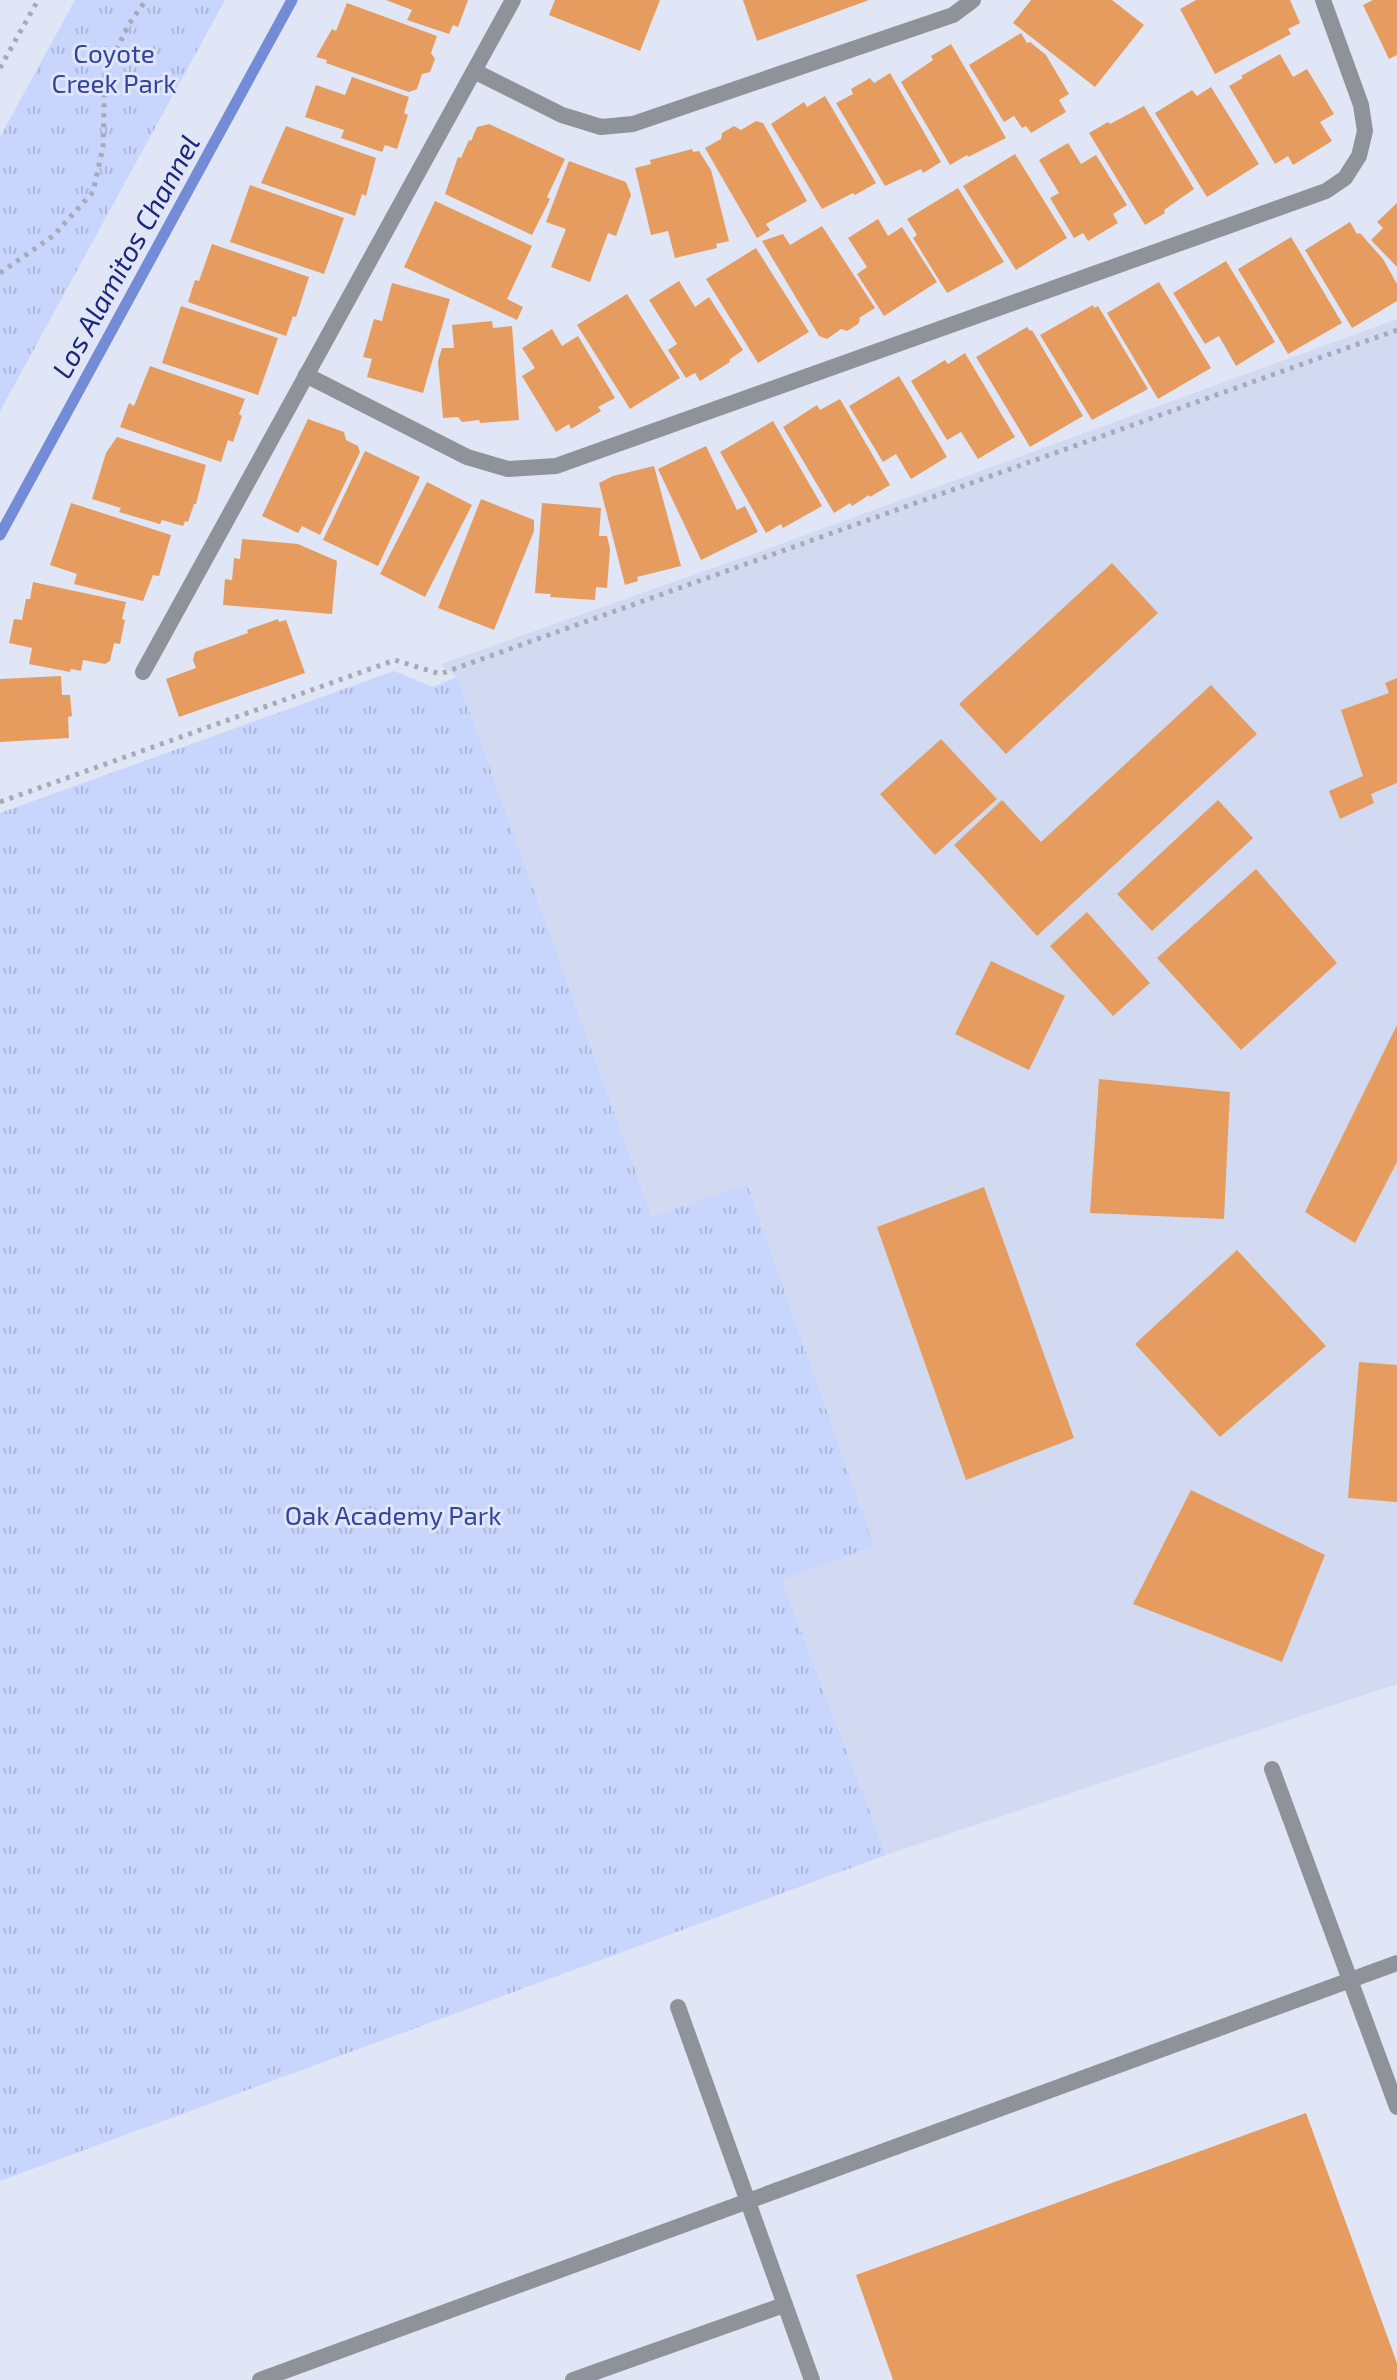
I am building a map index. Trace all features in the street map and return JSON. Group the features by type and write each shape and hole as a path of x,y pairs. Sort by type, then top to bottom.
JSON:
{"lane":[{"path":"143,672 513,0"},
{"path":"474,71 562,115 601,127 633,124 953,15 973,0"},
{"path":"306,375 467,457 508,469 556,466 1326,191 1345,178 1359,156 1365,131 1361,105 1323,0"},
{"path":"1272,1769 1397,2107"},
{"path":"260,2380 1397,1963"},
{"path":"678,2007 812,2380"},
{"path":"573,2380 784,2305"}],"path":[{"path":"0,68 38,0"},
{"path":"0,273 53,236 93,192 103,147 105,73 129,24 146,0"},
{"path":"0,802 395,660 440,674 1397,330"}],"shaded area":[{"path":"1397,319 1397,1684 886,1855 782,1580 873,1545 747,1184 652,1217 457,677 441,664 764,550"}],"green space":[{"name":"Coyote Creek Park","path":"75,0 225,0 0,411 0,137"},
{"name":"Oak Academy Park","path":"394,671 433,687 457,677 652,1217 747,1184 874,1546 782,1580 886,1855 0,2181 0,813"}],"building":[{"path":"386,0 468,0 458,27 453,25 449,34 407,20 412,10"},
{"path":"555,0 660,0 640,51 549,15"},
{"path":"743,0 869,0 757,41"},
{"path":"1031,0 1112,0 1144,25 1095,87 1013,23"},
{"path":"1196,0 1290,0 1300,23 1288,29 1291,34 1215,74 1180,9"},
{"path":"1373,0 1397,0 1397,55 1389,59 1363,5"},
{"path":"347,3 437,36 431,53 435,59 430,72 422,74 417,89 409,92 316,57 332,29 336,31"},
{"path":"1021,33 1027,43 1030,42 1046,55 1069,94 1059,100 1066,112 1031,133 1026,126 1022,128 1014,116 1004,122 969,65"},
{"path":"951,44 1006,138 950,165 901,82 933,60 931,56"},
{"path":"1280,54 1293,77 1307,69 1334,114 1320,122 1332,141 1293,165 1288,156 1275,164 1229,86"},
{"path":"890,73 941,162 923,173 921,169 885,186 836,103 853,94 851,89 870,78 874,83"},
{"path":"352,77 409,97 404,113 408,115 397,149 385,145 382,152 341,138 344,130 305,117 316,85 345,95"},
{"path":"1211,87 1259,164 1207,197 1155,113 1192,90 1197,96"},
{"path":"825,96 876,183 822,209 771,124 804,102 807,107"},
{"path":"1144,106 1194,189 1145,225 1089,133"},
{"path":"756,121 763,123 807,201 766,224 770,230 757,238 705,148 721,139 722,133 734,126 741,130"},
{"path":"489,124 565,159 532,235 445,194 458,157 461,158 477,127"},
{"path":"286,126 376,158 366,196 362,194 355,216 261,183"},
{"path":"1068,143 1081,164 1096,155 1127,205 1113,214 1118,223 1088,241 1083,233 1074,238 1050,198 1059,193 1039,160"},
{"path":"692,149 693,152 699,151 711,170 729,241 716,244 717,248 675,258 668,231 651,235 635,168 651,164 650,160"},
{"path":"1015,154 1067,238 1016,270 963,186"},
{"path":"569,161 626,182 631,195 616,236 608,233 590,282 551,267 566,229 546,222"},
{"path":"250,185 344,218 324,274 230,242"},
{"path":"958,188 1004,262 947,293 913,238 917,235 907,219"},
{"path":"435,201 532,246 507,299 523,307 517,320 404,267"},
{"path":"1397,203 1397,267 1371,240 1383,228 1377,222"},
{"path":"878,219 888,236 902,227 937,282 884,316 857,274 867,267 848,238"},
{"path":"1350,222 1357,234 1360,233 1383,259 1397,284 1397,301 1352,328 1305,250"},
{"path":"822,226 875,308 859,318 858,324 847,331 841,329 827,339 819,336 762,241 783,234 790,245"},
{"path":"1291,237 1342,323 1288,354 1238,269"},
{"path":"212,244 309,277 296,317 293,316 286,336 188,302"},
{"path":"756,248 809,332 758,363 706,279"},
{"path":"1226,261 1275,342 1236,366 1219,336 1205,344 1173,293"},
{"path":"679,281 695,307 709,297 743,350 700,381 695,373 686,378 668,350 677,344 649,300"},
{"path":"1159,282 1211,368 1158,399 1107,313"},
{"path":"392,283 450,299 423,393 367,377 372,359 363,357 374,319 382,321"},
{"path":"627,294 680,378 630,409 577,325"},
{"path":"1093,305 1094,308 1098,306 1148,389 1092,420 1040,335"},
{"path":"181,306 278,338 258,395 162,363"},
{"path":"492,321 493,328 512,326 519,420 480,423 479,420 462,422 458,417 443,418 438,361 442,348 454,348 452,325"},
{"path":"1027,327 1032,330 1083,416 1030,447 976,357"},
{"path":"552,329 562,346 578,336 615,398 598,407 601,411 571,429 569,424 556,432 522,376 535,368 522,348"},
{"path":"965,353 1015,437 978,459 961,432 947,440 911,381 945,360 948,364"},
{"path":"150,366 245,399 233,442 228,440 221,462 120,427 129,403 134,406"},
{"path":"899,376 947,457 911,479 896,454 883,462 849,406"},
{"path":"840,399 890,485 834,513 783,427 817,405 820,410"},
{"path":"308,419 344,432 346,440 358,446 360,452 320,535 302,526 298,533 262,516"},
{"path":"773,421 822,506 783,528 781,524 766,533 720,452"},
{"path":"117,437 206,465 196,504 183,526 162,520 160,524 119,512 121,508 92,499 106,453"},
{"path":"706,446 737,510 745,506 758,532 701,560 658,469"},
{"path":"365,451 420,477 378,566 323,540"},
{"path":"654,466 681,566 637,577 638,581 625,585 599,483 613,476"},
{"path":"427,482 472,505 425,597 380,574"},
{"path":"481,499 534,520 534,531 494,630 438,608"},
{"path":"71,503 171,535 159,576 153,575 143,601 74,584 77,574 50,565"},
{"path":"542,503 601,508 599,536 607,536 610,549 607,588 596,587 595,600 535,593"},
{"path":"242,539 298,544 337,561 332,614 223,605 225,579 232,580 234,558 240,559"},
{"path":"1112,563 1158,613 1006,754 959,704"},
{"path":"33,582 126,602 120,644 114,643 110,661 105,664 83,660 81,671 71,669 70,672 29,664 32,648 9,643 14,619 22,620"},
{"path":"278,619 279,622 286,620 305,673 179,717 166,679 196,668 193,660 195,652"},
{"path":"61,676 62,695 70,695 72,716 68,717 69,738 0,742 0,679"},
{"path":"1397,678 1397,783 1371,794 1374,803 1340,819 1329,791 1363,776 1341,710 1389,693 1385,683"},
{"path":"1211,685 1257,734 1037,936 954,845 1002,800 1041,842"},
{"path":"941,739 997,799 935,855 880,794"},
{"path":"1218,800 1253,838 1152,931 1117,894"},
{"path":"1256,869 1337,963 1241,1050 1157,958"},
{"path":"1087,912 1150,983 1113,1016 1050,946"},
{"path":"991,961 1065,996 1029,1070 955,1034"},
{"path":"1397,1025 1397,1162 1355,1243 1305,1212"},
{"path":"1099,1079 1230,1092 1224,1219 1090,1213"},
{"path":"984,1187 1074,1438 966,1480 877,1227"},
{"path":"1237,1250 1326,1346 1220,1437 1135,1344"},
{"path":"1359,1362 1397,1365 1397,1502 1348,1498"},
{"path":"1191,1490 1325,1555 1282,1662 1133,1604"},
{"path":"1306,2113 1397,2363 1397,2380 893,2380 856,2275"}],"waterway":[{"name":"Los Alamitos Channel","path":"0,535 292,0"}]}
